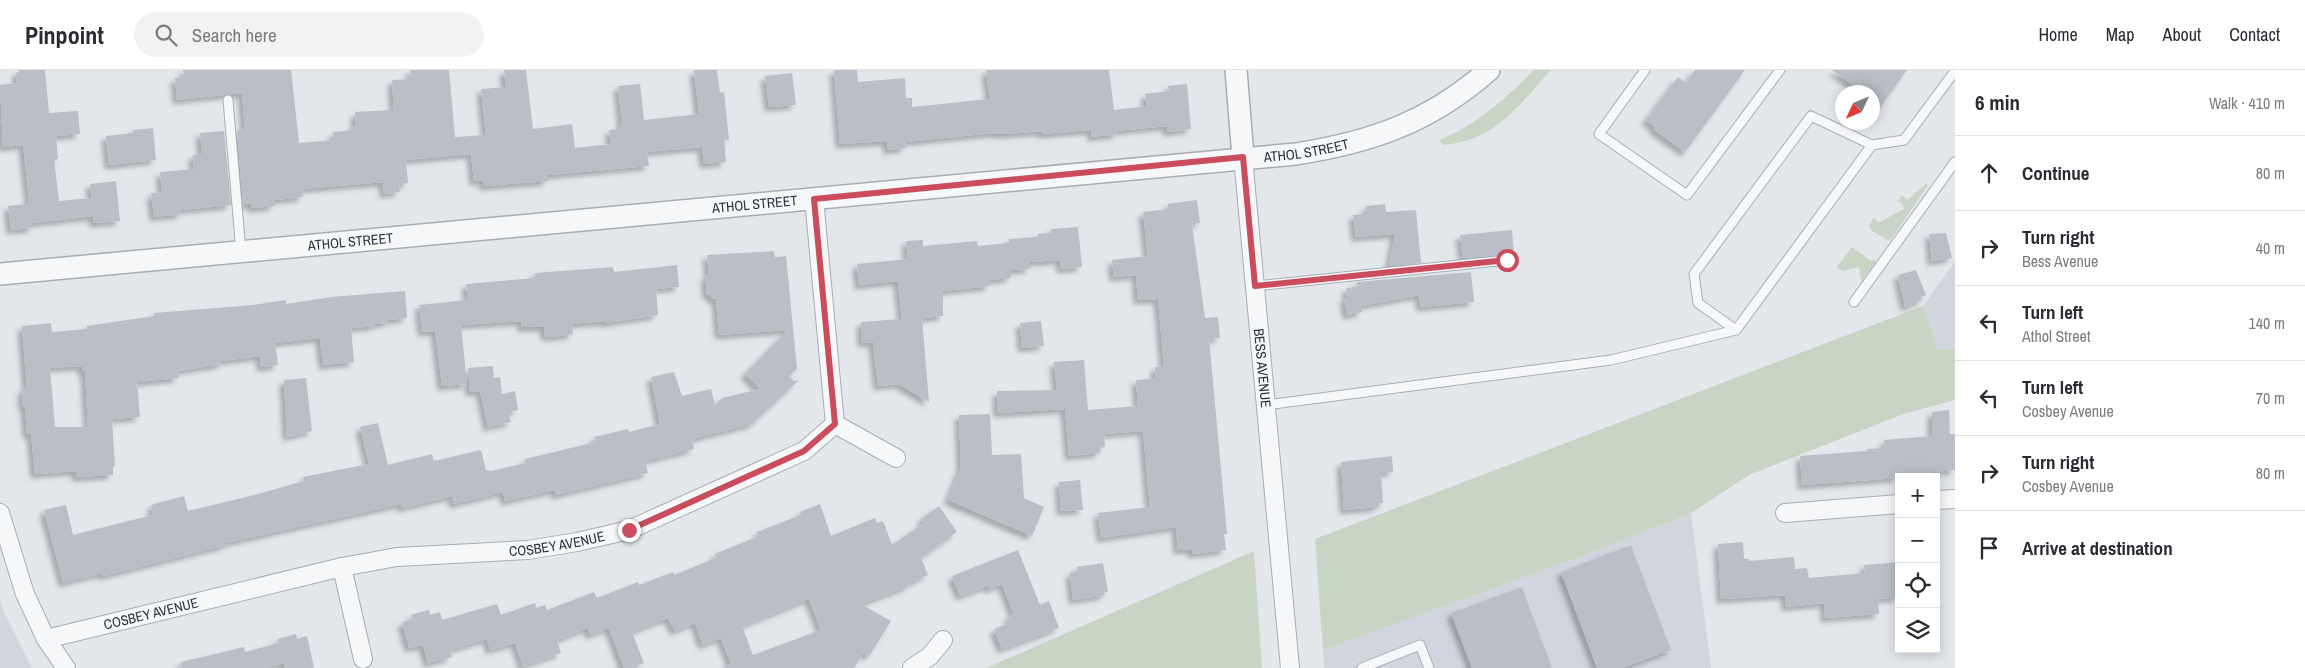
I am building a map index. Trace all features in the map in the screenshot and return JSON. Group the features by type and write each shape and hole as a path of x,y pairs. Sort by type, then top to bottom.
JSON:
{"street":[{"name":"BESS AVENUE","path":"1236,70 1290,668"},
{"name":"ATHOL STREET","path":"0,274 814,199 1243,157 1296,154 1337,148 1412,123 1444,105 1489,70"},
{"path":"814,199 835,424 896,458"},
{"name":"COSBEY AVENUE","path":"46,639 342,567 397,557 528,550 629,530 804,451 835,424"},
{"path":"1940,500 1955,499"},
{"path":"1785,513 1895,504"},
{"path":"0,513 25,594 46,639 66,668"},
{"path":"342,567 363,659"},
{"path":"912,668 930,656 943,640"}],"lane":[{"path":"1645,70 1599,134 1687,195 1780,70"},
{"path":"1736,330 1698,303 1694,274 1811,116 1872,145 1904,140 1955,71"},
{"path":"228,100 240,252"},
{"path":"1266,406 1611,360 1736,330 1872,145"},
{"path":"1854,302 1955,162"},
{"path":"1255,286 1507,260"},
{"path":"1362,668 1420,645 1429,668"}],"shaded area":[{"path":"1955,261 1955,349 1938,350 1923,306"},
{"path":"1691,513 1711,668 1324,668 1323,650 1577,558"},
{"path":"0,600 5,615 32,668 0,668"}],"green space":[{"path":"1534,70 1551,70 1505,119 1492,129 1477,137 1461,142 1443,145 1439,140 1478,119 1513,91"},
{"path":"1926,184 1928,185 1890,241 1872,231 1869,226 1874,217 1878,223 1904,209 1901,202 1897,202 1902,195 1907,200"},
{"path":"1852,247 1871,261 1873,259 1876,262 1861,282 1859,267 1843,271 1836,268"},
{"path":"1923,306 1938,350 1955,349 1955,400 1903,414 1749,475 1691,513 1577,558 1323,650 1315,539"},
{"path":"1254,551 1262,668 986,668 993,665"}],"building":[{"path":"18,70 45,70 49,113 78,111 80,134 56,136 58,159 54,160 59,201 92,198 90,184 116,181 120,221 94,223 93,216 33,223 33,228 11,230 8,206 28,204 29,198 23,145 3,147 0,85 17,83 16,73 19,72"},
{"path":"183,70 291,70 299,143 334,140 333,132 353,130 352,126 356,126 355,112 394,110 392,80 411,79 410,70 449,70 455,137 486,135 481,89 506,87 504,70 526,70 533,129 572,124 575,148 611,144 609,130 621,129 620,124 622,124 618,86 640,84 644,120 699,114 694,70 717,70 720,93 724,92 729,140 724,140 726,162 704,164 702,147 647,152 649,166 548,175 548,181 484,186 483,180 474,181 471,154 406,160 408,183 399,184 400,192 384,194 383,182 302,189 303,197 274,200 275,206 252,208 251,203 243,204 237,130 245,129 242,93 177,100 175,78 184,77"},
{"path":"834,70 857,70 858,82 905,78 906,98 912,98 912,107 990,99 986,70 1109,70 1114,110 1147,106 1145,94 1169,91 1168,86 1187,84 1191,129 1168,132 1167,126 1116,131 1117,134 1092,137 1091,130 1042,134 1042,131 1007,134 993,133 905,142 906,148 888,150 887,141 840,144"},
{"path":"1695,70 1745,70 1685,152 1653,129 1655,127 1646,120 1678,77 1686,83"},
{"path":"1832,70 1907,70 1881,106 1880,85 1853,85"},
{"path":"792,73 796,105 769,107 765,76"},
{"path":"153,128 156,160 109,165 106,136 133,133 133,130"},
{"path":"224,131 231,205 181,210 181,214 154,217 151,193 162,192 160,172 194,169 193,155 202,154 200,133"},
{"path":"1197,200 1200,223 1192,224 1205,318 1218,317 1220,338 1209,339 1227,534 1224,534 1226,550 1192,554 1192,549 1178,550 1176,527 1101,538 1098,513 1150,507 1143,431 1104,434 1105,447 1100,448 1100,453 1069,456 1065,409 998,413 997,391 1057,390 1054,362 1084,360 1088,410 1138,406 1136,380 1156,378 1155,367 1164,366 1158,299 1138,300 1136,275 1114,277 1112,260 1148,256 1143,212 1168,209 1168,204"},
{"path":"1385,204 1386,212 1416,210 1421,263 1389,266 1395,234 1356,237 1353,215 1367,214 1366,206"},
{"path":"1078,227 1082,267 1061,269 1060,260 1029,262 1030,269 1011,270 1011,278 989,280 990,286 943,291 943,316 922,318 929,402 899,384 878,386 873,342 862,343 861,322 902,319 898,281 859,285 857,264 908,259 906,241 923,240 923,246 977,241 978,246 1009,243 1009,239 1038,237 1038,234 1051,233 1051,229"},
{"path":"1512,230 1514,254 1463,258 1460,235"},
{"path":"1946,233 1952,258 1932,261 1929,234"},
{"path":"774,251 775,257 786,256 797,369 789,376 794,381 799,380 752,424 692,439 694,449 645,461 648,473 556,495 555,490 505,501 503,492 454,504 452,496 402,508 401,504 226,543 226,545 103,576 102,573 63,583 44,510 66,505 73,535 153,515 151,505 184,496 188,511 255,495 304,481 303,477 369,464 360,427 378,423 388,465 432,454 434,461 481,450 486,470 491,471 526,463 525,459 596,442 594,437 628,429 629,432 660,424 651,377 674,372 682,396 711,389 715,405 722,398 760,389 745,374 788,330 719,335 716,299 711,298 710,294 707,295 705,276 709,275 707,255"},
{"path":"677,265 679,287 656,289 658,315 605,323 605,321 572,324 573,334 552,337 545,336 544,327 522,327 521,321 461,325 467,384 442,386 435,331 422,332 419,305 468,300 466,284 535,278 535,273 613,267 614,272"},
{"path":"1916,270 1926,295 1921,297 1922,300 1905,307 1898,275"},
{"path":"1471,272 1474,302 1421,307 1419,295 1361,306 1362,312 1347,315 1344,298 1348,298 1346,288 1358,287 1357,282"},
{"path":"405,291 407,318 388,320 388,323 375,324 375,326 351,328 354,362 323,365 320,338 275,343 278,365 261,367 260,356 222,361 222,364 178,371 179,378 137,382 140,417 112,419 115,466 113,466 113,475 76,477 76,471 35,474 31,434 27,434 25,406 23,407 22,389 27,388 22,326 51,323 52,332 87,329 87,326 154,316 154,313 253,305 286,300 286,304 332,297","holes":["82,366 82,371 85,371 88,427 55,427 50,368"]},
{"path":"1041,321 1044,346 1022,348 1020,323"},
{"path":"493,366 494,378 500,377 502,394 515,391 518,410 508,412 511,422 488,427 480,391 470,392 468,368"},
{"path":"306,378 312,431 287,437 284,380"},
{"path":"1949,410 1950,434 1955,434 1955,470 1895,473 1895,478 1802,485 1800,456 1867,451 1867,449 1885,448 1884,440 1932,436 1932,412"},
{"path":"990,414 992,455 1021,454 1024,498 1044,507 1032,536 948,500 961,467 959,415"},
{"path":"1392,456 1393,472 1381,473 1383,503 1379,503 1379,507 1344,510 1341,462"},
{"path":"1080,480 1083,510 1061,511 1059,482"},
{"path":"820,504 831,536 875,518 877,523 883,521 892,545 924,523 921,519 939,506 957,532 921,558 928,575 908,584 909,586 861,604 891,621 869,656 863,653 854,668 724,668 731,664 721,638 703,645 695,623 675,631 668,618 632,632 644,663 630,668 624,668 609,628 590,635 588,628 557,640 561,653 523,666 515,643 490,650 487,639 450,650 452,657 428,663 423,645 409,648 402,622 412,620 411,615 429,610 430,615 440,612 442,620 497,604 501,615 535,603 536,608 545,605 547,610 594,592 597,598 638,582 639,585 673,572 674,575 716,558 715,554 759,536 757,532 801,515 800,512","holes":["809,599 821,630 753,655 742,626"]},
{"path":"1743,542 1744,559 1749,559 1749,561 1794,557 1795,569 1807,568 1809,578 1865,573 1864,565 1895,562 1895,597 1878,599 1879,614 1825,618 1824,603 1786,607 1785,595 1721,599 1718,544"},
{"path":"1631,545 1671,650 1622,668 1597,668 1561,572"},
{"path":"1018,550 1040,605 1049,601 1059,628 1002,649 994,629 1010,623 1008,617 1014,615 1002,584 990,589 988,586 960,596 952,576"},
{"path":"1103,563 1108,592 1104,592 1105,595 1073,600 1070,573 1078,570 1077,567"},
{"path":"1522,587 1552,668 1472,668 1451,613"},
{"path":"296,634 297,639 307,636 314,668 285,668 284,663 264,668 182,668 181,662 244,647 245,652 279,643 278,639"}],"route":[{"path":"629,530 804,451 835,424 814,199 1243,157 1255,286 1507,260"}]}
